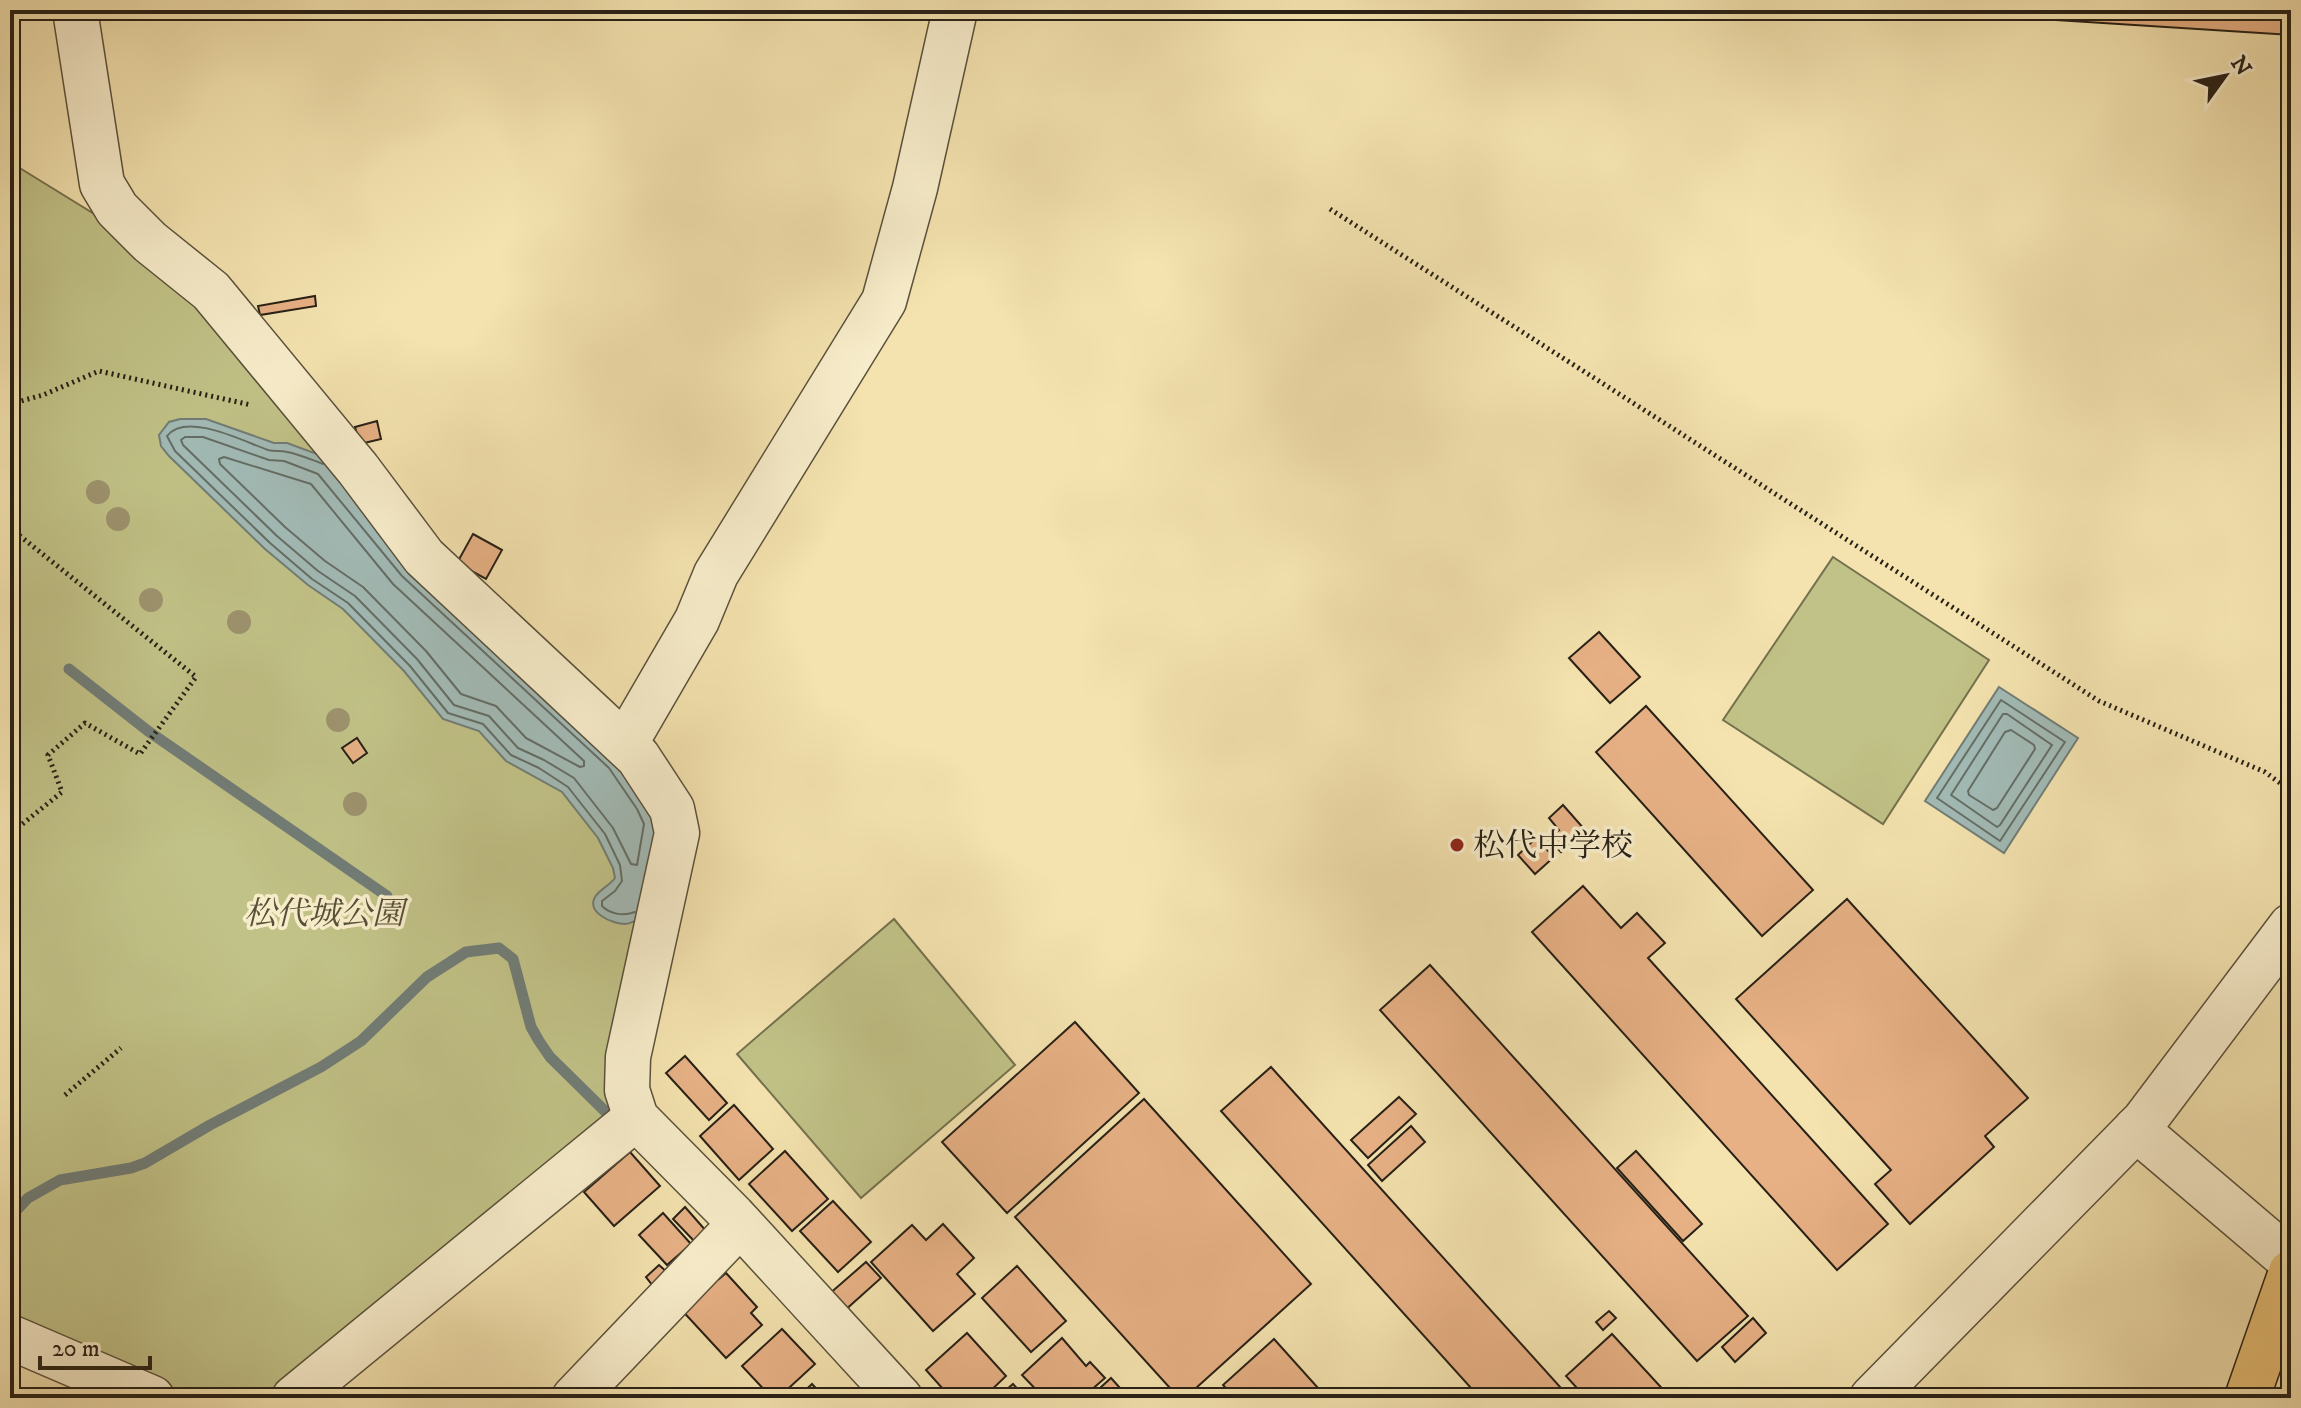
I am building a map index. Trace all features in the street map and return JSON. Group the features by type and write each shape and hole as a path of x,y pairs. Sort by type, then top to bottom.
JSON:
{"main road":[{"path":"2247,1398 2291,1272"}],"street":[{"path":"75,10 102,184 117,209 150,242 211,291 358,469 424,557 638,757 672,809 677,833 628,1057 627,1090 636,1118 729,1236 900,1398"},
{"path":"625,744 697,620 716,574 884,301 915,188 955,10"},
{"path":"1872,1398 2136,1129 2291,926"},
{"path":"294,1398 636,1118"},
{"path":"2136,1129 2291,1261"},
{"path":"574,1398 729,1236"},
{"path":"10,1337 152,1398"}],"path":[{"path":"1330,209 2099,701 2265,772 2291,791"},
{"path":"10,404 43,395 99,371 258,406"},
{"path":"10,528 196,677 140,754 85,723 48,755 62,792 10,834"},
{"path":"65,1095 121,1048"}],"green space":[{"name":"松代城公園","path":"10,162 104,220 203,304 653,801 624,1117 281,1398 180,1398 10,1328"},
{"path":"1833,557 1989,660 1883,824 1723,720"},
{"path":"894,919 1015,1065 861,1198 737,1054"}],"water":[{"path":"206,419 328,458 623,756 661,819 638,920 627,924 614,922 594,908 595,897 615,878 613,868 598,838 562,792 506,761 479,731 443,719 404,671 343,609 265,549 169,456 161,446 159,435 169,422"},
{"path":"1999,687 2078,738 2004,853 1925,801"}],"building":[{"path":"1897,10 2291,10 2291,35"},
{"path":"315,296 316,306 260,315 258,306"},
{"path":"377,421 381,439 360,444 355,427"},
{"path":"473,534 502,550 486,579 457,563"},
{"path":"1599,632 1640,677 1610,703 1569,658"},
{"path":"1646,706 1813,890 1762,936 1596,752"},
{"path":"357,738 367,753 353,763 342,748"},
{"path":"1563,805 1585,830 1561,852 1548,839 1559,830 1549,818"},
{"path":"1536,838 1554,857 1535,874 1518,855"},
{"path":"1583,886 1621,928 1637,913 1665,943 1648,958 1888,1224 1837,1270 1532,932"},
{"path":"1847,899 2028,1098 1985,1136 1994,1147 1910,1224 1875,1184 1891,1170 1736,999"},
{"path":"1430,965 1748,1316 1697,1361 1380,1010"},
{"path":"1075,1022 1139,1093 1007,1213 942,1142"},
{"path":"685,1056 727,1103 709,1120 666,1073"},
{"path":"1271,1067 1570,1398 1480,1398 1221,1111"},
{"path":"1399,1097 1416,1114 1368,1158 1351,1140"},
{"path":"1144,1099 1311,1284 1185,1398 1179,1398 1015,1217"},
{"path":"734,1105 773,1149 739,1180 700,1136"},
{"path":"1411,1126 1425,1142 1382,1181 1368,1165"},
{"path":"785,1151 828,1199 792,1231 749,1184"},
{"path":"1636,1151 1702,1224 1683,1241 1617,1168"},
{"path":"630,1152 660,1186 614,1226 584,1192"},
{"path":"833,1201 871,1242 838,1272 800,1231"},
{"path":"685,1207 707,1232 696,1243 673,1219"},
{"path":"663,1213 691,1244 667,1265 639,1235"},
{"path":"943,1224 974,1258 957,1274 975,1294 933,1331 871,1262 912,1225 926,1240"},
{"path":"866,1262 881,1278 843,1312 828,1295"},
{"path":"659,1265 668,1273 653,1286 646,1277"},
{"path":"1017,1266 1066,1321 1031,1352 982,1298"},
{"path":"713,1271 719,1279 726,1273 757,1307 751,1313 762,1325 726,1358 677,1305"},
{"path":"1609,1311 1616,1318 1603,1330 1596,1322"},
{"path":"1753,1318 1766,1333 1735,1362 1722,1347"},
{"path":"782,1329 815,1364 778,1398 772,1398 742,1366"},
{"path":"967,1333 1006,1376 983,1398 951,1398 926,1370"},
{"path":"1612,1334 1669,1396 1667,1398 1586,1398 1566,1376"},
{"path":"1062,1338 1086,1366 1090,1362 1105,1378 1082,1398 1044,1398 1022,1375"},
{"path":"1274,1339 1327,1398 1235,1398 1223,1385"},
{"path":"1111,1378 1129,1398 1089,1398"},
{"path":"812,1384 825,1398 797,1398"},
{"path":"1013,1384 1026,1398 997,1398"}],"waterway":[{"path":"69,669 148,731 387,896"},
{"path":"10,1217 28,1198 60,1180 145,1163 321,1067 361,1041 427,977 466,952 499,948 513,959 531,1027 539,1041 550,1057 616,1122"}],"place":[{"name":"松代中学校","path":"1457,845"}]}
